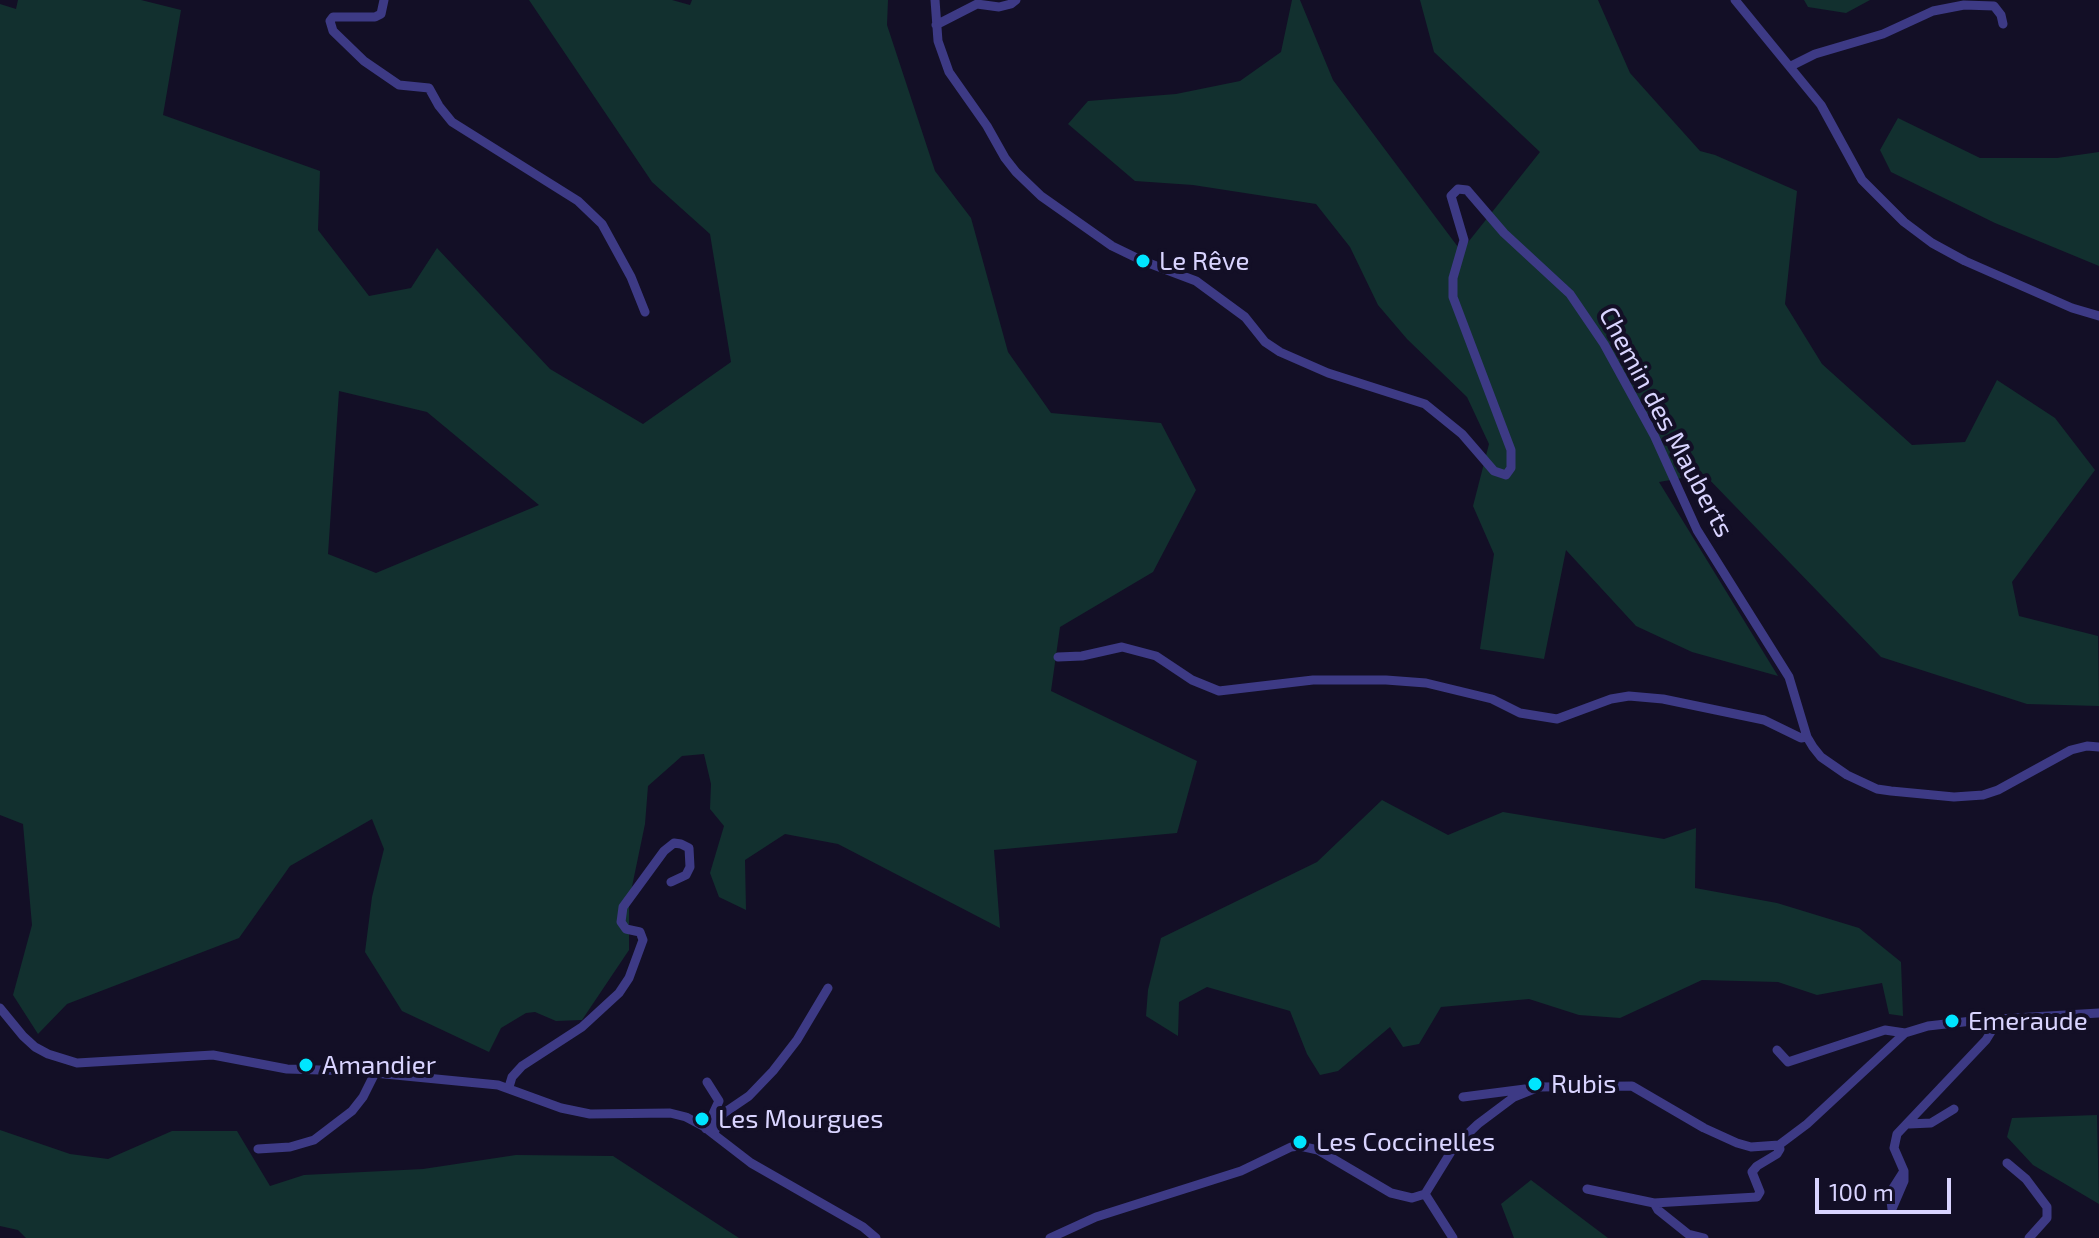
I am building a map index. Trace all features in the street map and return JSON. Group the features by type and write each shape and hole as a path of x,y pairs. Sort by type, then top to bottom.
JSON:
{"street":[{"path":"384,0 381,14 375,17 333,17 330,21 333,31 364,61 399,85 429,88 452,122 578,201 602,224 631,277 645,312"},
{"name":"Chemin des Mauberts","path":"935,0 938,41 949,72 1010,165 1041,196 1112,246 1196,281 1245,317 1265,342 1280,352 1328,373 1425,404 1462,434 1494,471 1506,475 1511,468 1511,450 1453,297 1453,278 1464,240 1451,196 1458,189 1467,190 1504,233 1570,294 1604,344 1654,435 1697,530 1789,677 1807,737"},
{"path":"936,25 977,4 999,7 1016,0"},
{"path":"1735,0 1821,105 1862,180 1904,222 1932,243 1965,261 2072,308 2099,316"},
{"path":"1791,66 1815,54 1883,34 1933,11 1964,5 1994,6 2003,24"},
{"path":"1058,657 1082,656 1122,647 1156,656 1192,680 1219,691 1313,680 1426,683 1492,699 1520,713 1557,719 1611,699 1629,696 1663,699 1764,720 1801,738 1807,737 1821,757 1862,783 1891,791 1954,797 1983,795 1998,790 2071,750 2099,747"},
{"path":"509,1087 512,1077 522,1066 582,1027 619,993 629,978 643,940 640,932 626,929 621,922 623,907 664,851 674,843 681,844 689,848 690,867 686,875 671,882"},
{"path":"710,1131 724,1113 749,1096 773,1071 797,1040 828,988"},
{"path":"0,1008 35,1047 77,1063 213,1055 287,1069 375,1073 509,1087 575,1112 670,1113 686,1117 710,1131 751,1163 863,1227 876,1238"},
{"path":"1777,1050 1788,1062 1885,1030 1905,1033 1928,1026 2099,1013"},
{"path":"1904,1171 1896,1155 1897,1134 1986,1040 1999,1019"},
{"path":"1050,1238 1096,1217 1241,1171 1291,1147 1318,1150 1391,1193 1412,1198 1425,1194 1454,1147 1478,1124 1528,1090 1539,1087 1632,1086 1704,1128 1737,1143 1751,1147 1779,1145 1807,1124 1905,1033"},
{"path":"258,1149 290,1147 314,1140 352,1111 375,1073"},
{"path":"707,1082 719,1101 710,1131"},
{"path":"1463,1097 1528,1090"},
{"path":"1909,1124 1931,1123 1954,1109"},
{"path":"1587,1189 1654,1203 1757,1197 1760,1192 1752,1172 1777,1154 1779,1145"},
{"path":"2007,1163 2026,1179 2047,1207 2047,1218 2029,1238"},
{"path":"1425,1194 1453,1238"},
{"path":"1654,1203 1658,1210 1688,1234 1704,1238"}],"green space":[{"path":"18,0 141,0 181,10 163,115 320,171 318,230 369,296 411,288 437,248 550,369 643,424 731,362 710,234 652,182 529,0 672,0 690,5 692,0 888,0 887,25 935,171 971,218 1008,352 1051,413 1161,423 1196,490 1153,572 1060,627 1051,691 1197,761 1177,833 994,850 1000,928 838,844 785,834 745,860 746,910 719,897 710,873 724,826 710,809 711,784 704,754 682,756 648,786 645,824 629,901 629,950 582,1020 556,1021 535,1012 526,1013 501,1028 489,1052 402,1011 365,952 372,897 384,849 372,819 290,866 239,938 67,1004 38,1034 13,995 32,925 23,824 0,815 0,4 16,9","holes":["339,391 427,412 539,505 376,573 328,554"]},
{"path":"1292,0 1300,0 1333,80 1461,251 1540,152 1434,52 1420,0 1598,0 1630,73 1700,151 1797,191 1785,304 1822,364 1912,445 1965,442 1997,380 2055,418 2095,470 2012,582 2019,616 2098,636 2099,706 2027,704 1881,657 1704,474 1659,482 1778,676 1692,652 1636,626 1566,550 1544,659 1480,649 1494,554 1473,506 1489,444 1467,397 1407,339 1378,305 1350,247 1316,204 1193,185 1135,181 1068,124 1088,101 1176,94 1240,81 1281,52"},
{"path":"1804,0 1870,0 1846,13 1808,7"},
{"path":"1898,118 1980,158 2057,158 2099,152 2099,266 1995,223 1891,172 1880,150"},
{"path":"1382,800 1448,835 1503,812 1664,839 1696,828 1695,888 1777,903 1859,928 1901,962 1903,1016 1889,1014 1882,983 1817,995 1778,982 1702,980 1620,1018 1579,1015 1529,999 1441,1007 1419,1044 1403,1047 1390,1027 1338,1071 1320,1075 1307,1054 1290,1011 1207,987 1179,1002 1178,1036 1146,1016 1148,990 1161,938 1317,862"},
{"path":"2097,1115 2099,1204 2033,1165 2007,1137 2012,1118"},
{"path":"0,1130 70,1154 108,1159 172,1131 237,1131 270,1186 304,1175 423,1169 516,1155 613,1156 739,1238 26,1238 18,1230 0,1226"},
{"path":"1531,1180 1608,1238 1514,1238 1501,1204"}],"place":[{"name":"Le Rêve","path":"1143,261"},
{"name":"Emeraude","path":"1952,1021"},
{"name":"Amandier","path":"306,1065"},
{"name":"Rubis","path":"1535,1084"},
{"name":"Les Mourgues","path":"702,1119"},
{"name":"Les Coccinelles","path":"1300,1142"}]}
